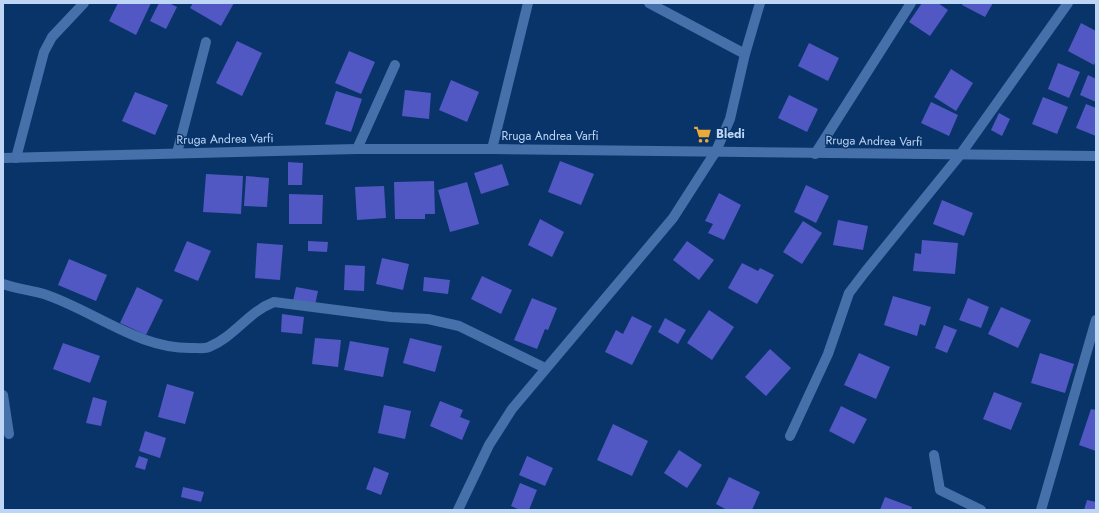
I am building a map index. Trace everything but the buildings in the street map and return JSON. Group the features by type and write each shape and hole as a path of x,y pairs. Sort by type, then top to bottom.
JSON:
{"street":[{"path":"16,158 44,52 52,37 84,3"},
{"path":"492,149 528,3"},
{"path":"650,3 745,54"},
{"path":"458,510 489,445 512,409 673,218 716,151 730,119 745,54 760,3"},
{"path":"815,154 911,3"},
{"path":"790,436 828,354 849,294 865,272 960,155 1068,3"},
{"path":"177,153 206,42"},
{"path":"357,149 395,65"},
{"name":"Rruga Andrea Varfi","path":"3,159 357,149 716,151 815,154 1096,156"},
{"path":"3,284 44,294 81,310 124,332 149,341 183,348 208,347 232,333 249,316 261,307 274,302 391,318 428,319 459,326 545,368"},
{"path":"1041,510 1096,320"},
{"path":"3,395 9,434"},
{"path":"934,455 940,490 981,510"}],"place":[{"name":"Bledi","path":"703,134"}]}
